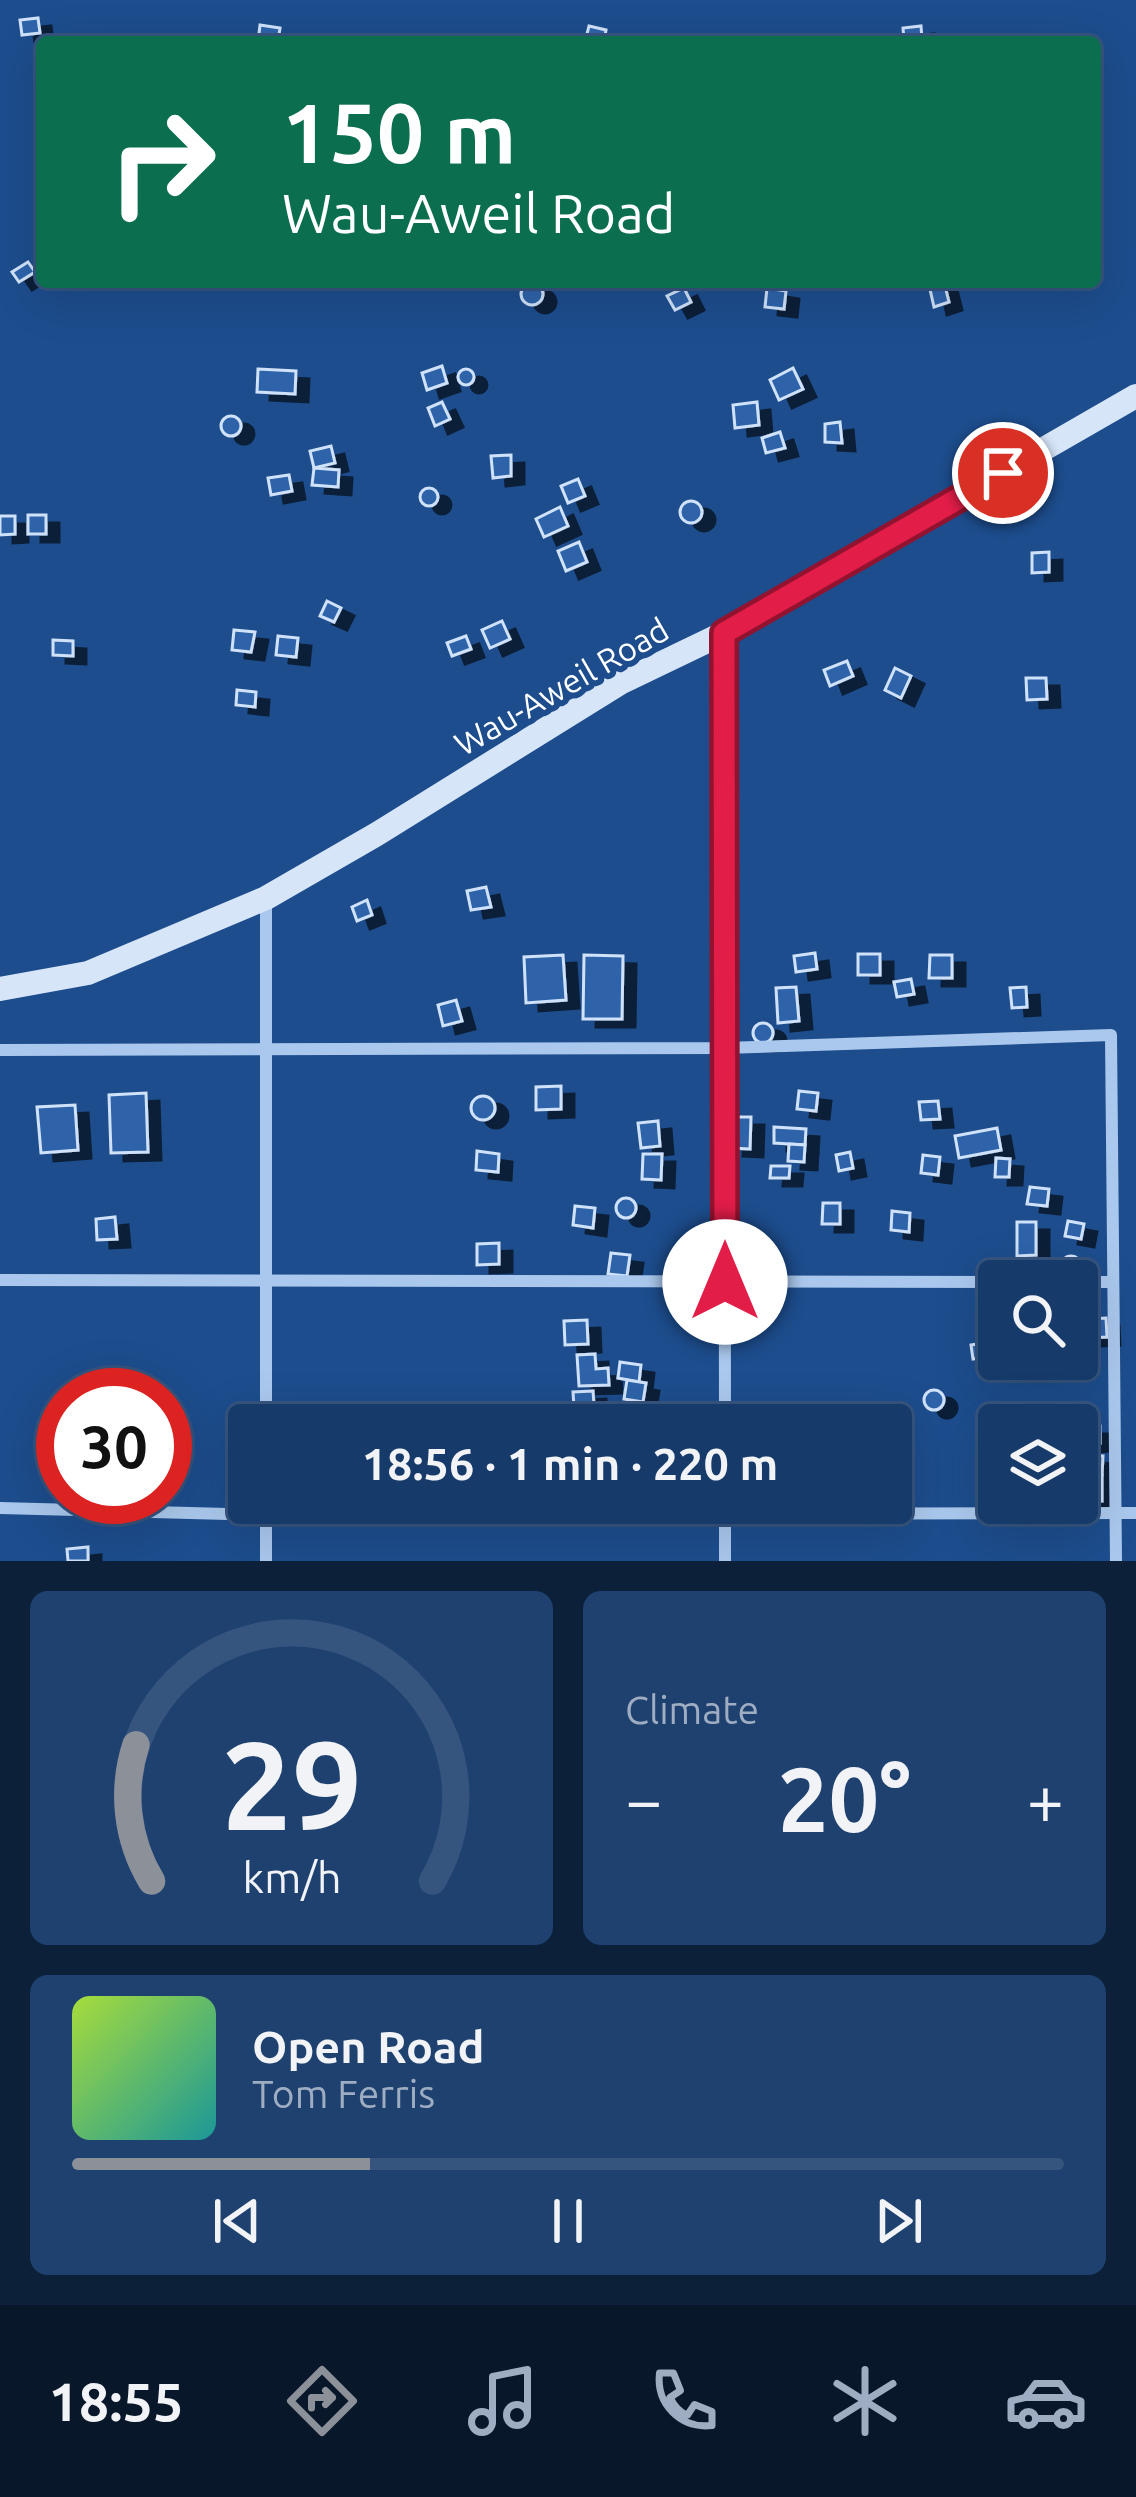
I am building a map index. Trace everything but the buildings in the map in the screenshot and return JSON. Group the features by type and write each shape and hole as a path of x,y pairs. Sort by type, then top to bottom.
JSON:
{"street":[{"name":"Wau-Aweil Road","path":"0,989 88,973 266,898 620,683 724,633 1136,395"},
{"path":"724,633 725,1404"},
{"path":"266,898 266,1404"},
{"path":"0,1050 724,1048 1111,1035 1115,1561"},
{"path":"0,1280 978,1282"},
{"path":"1098,1282 1112,1282"},
{"path":"0,1508 228,1509"},
{"path":"912,1511 1136,1513"},
{"path":"266,1524 266,1561"},
{"path":"725,1524 725,1561"}],"route":[{"path":"725,1282 724,633 1003,473"}]}
